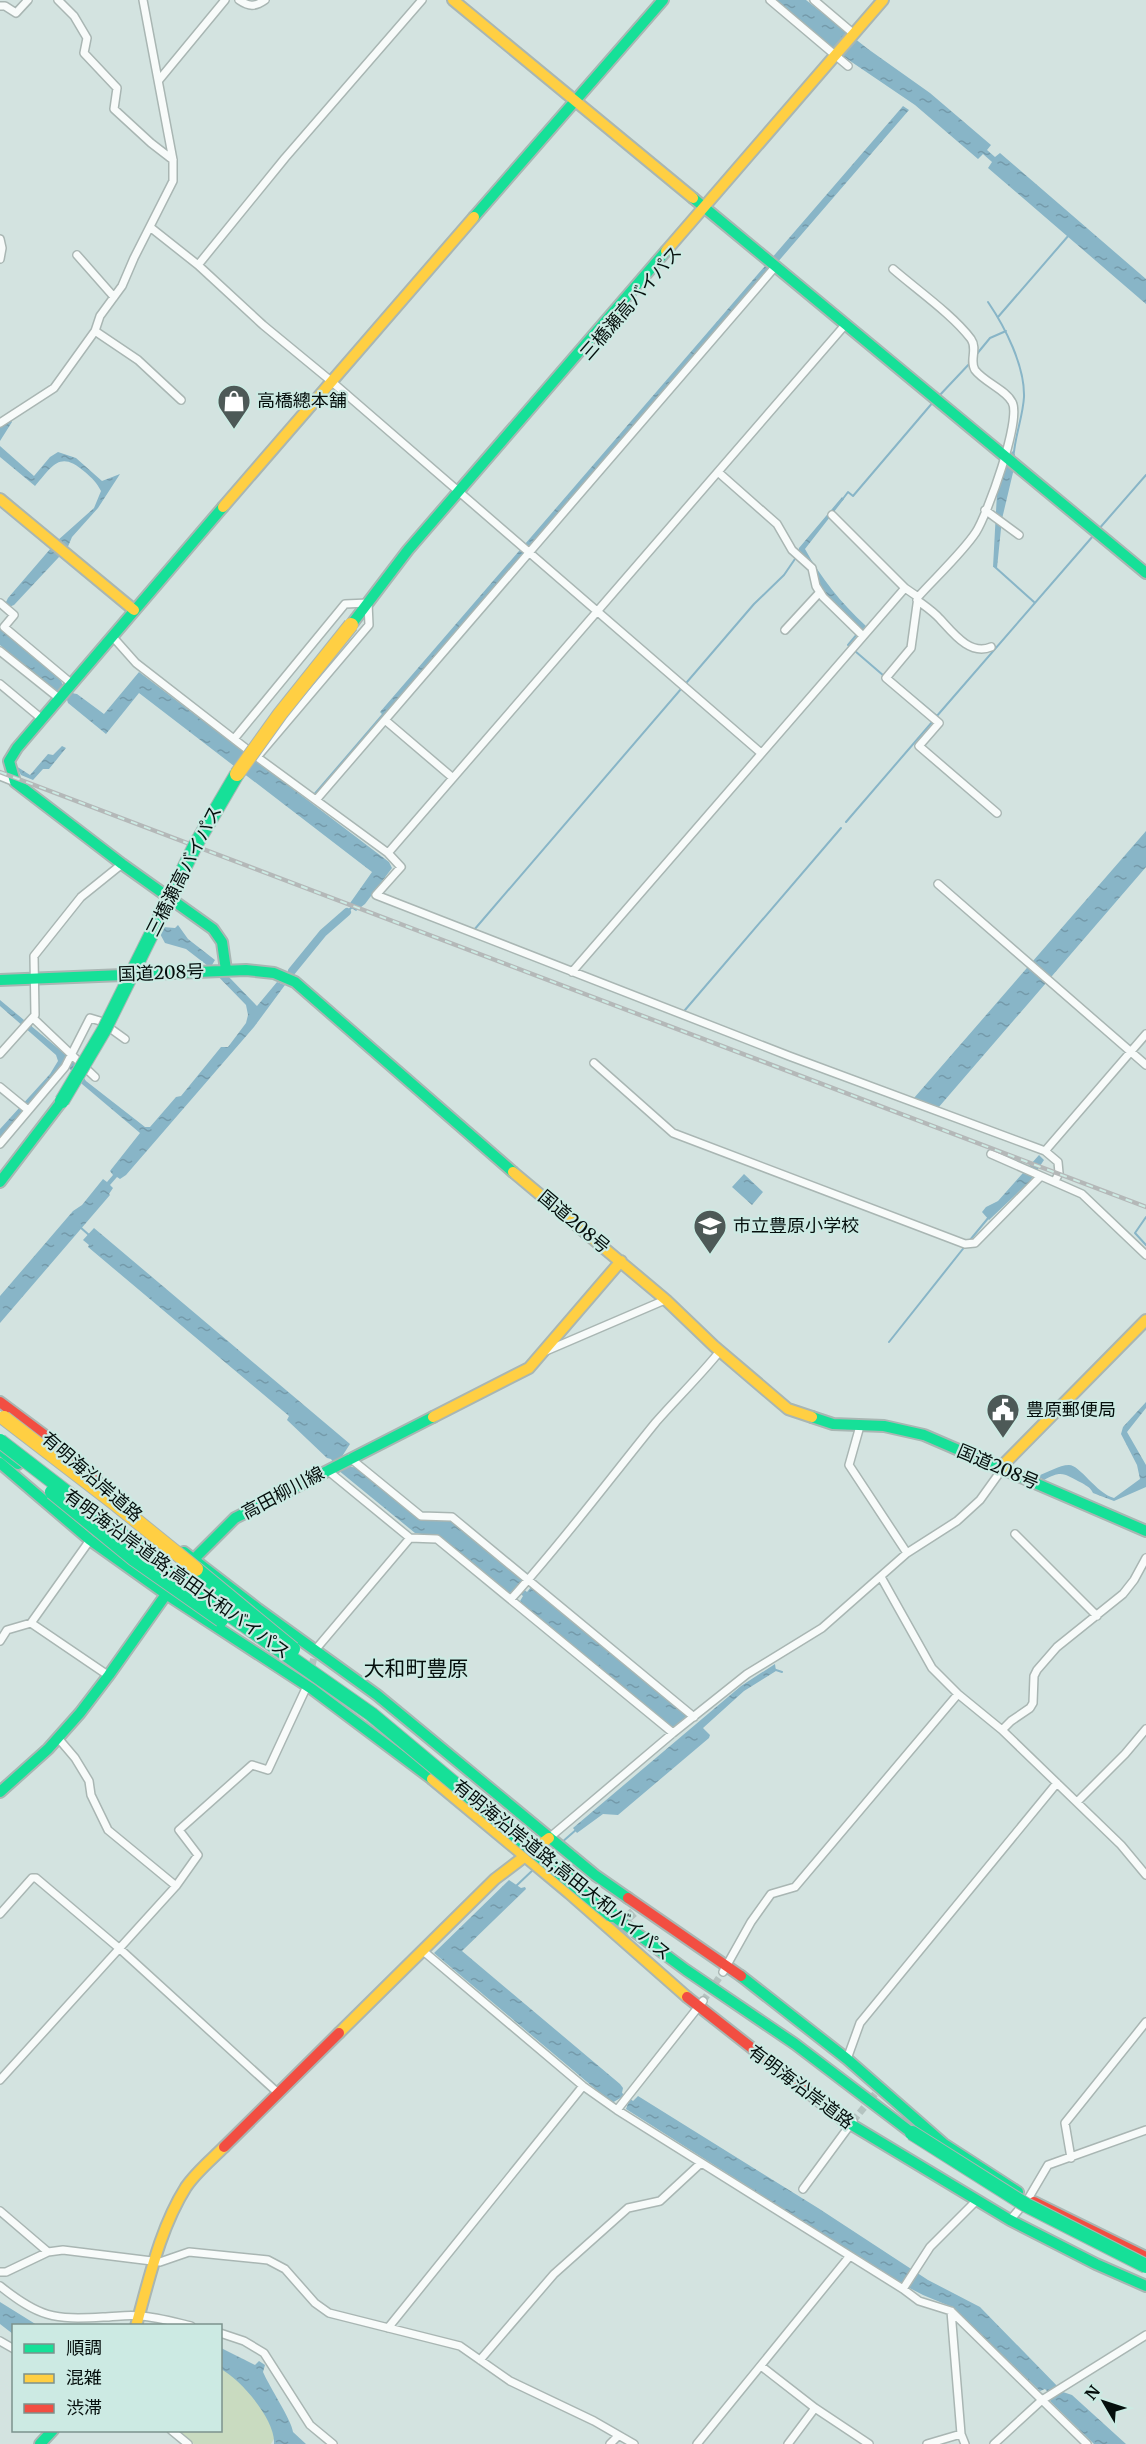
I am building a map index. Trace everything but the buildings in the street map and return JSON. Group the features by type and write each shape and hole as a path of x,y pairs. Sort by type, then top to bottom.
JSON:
{"main road":[{"path":"453,0 1146,573"},
{"path":"226,970 222,942 213,929 122,864 15,782 5,759 17,748 331,381 663,0"},
{"name":"三橋瀬高バイパス","path":"0,1182 62,1101 86,1065 110,1023 182,869 217,805 253,751 368,603 840,59 883,0"},
{"name":"三橋瀬高バイパス","path":"855,36 891,0"},
{"path":"0,499 134,610"},
{"name":"国道208号","path":"0,980 260,970 295,982 491,1154 621,1261 725,1355 788,1408 833,1424 884,1426 924,1435 1146,1531"},
{"name":"高田柳川線","path":"0,1792 58,1738 109,1676 166,1594 235,1518 530,1368 621,1261"},
{"path":"1003,1468 1005,1463 1146,1320"},
{"name":"有明海沿岸道路","path":"0,1402 47,1437 110,1494 258,1609 377,1695 497,1793 549,1839"},
{"path":"2,1417 117,1505 371,1714"},
{"name":"有明海沿岸道路;高田大和バイパス","path":"0,1441 187,1585 371,1714 613,1925 686,1970 795,2044 912,2133 1004,2194 1068,2229 1146,2266"},
{"path":"0,1450 95,1530 162,1582 371,1714"},
{"path":"0,1463 90,1540 166,1594 307,1686"},
{"name":"有明海沿岸道路","path":"307,1686 356,1720 478,1816 613,1925 701,2004 851,2123 1010,2220 1096,2264 1146,2286"},
{"path":"138,2321 154,2261 175,2208 187,2186 467,1905 525,1856 549,1839 639,1908 847,2059 877,2091 944,2144 1028,2199 1146,2258"},
{"path":"40,2444 50,2432"}],"street":[{"path":"0,6 5,6 16,13 28,0"},
{"path":"58,0 74,15 87,38 84,53 117,88 114,109 173,160"},
{"path":"0,423 54,387 94,331 100,316 122,286 173,181 173,160 143,0"},
{"path":"159,80 225,0"},
{"path":"239,0 247,6 257,6 265,0"},
{"path":"198,265 285,158 422,0"},
{"path":"770,0 840,59"},
{"path":"814,0 855,36"},
{"path":"150,227 198,265 263,325 331,381 761,753"},
{"path":"0,239 2,248 0,259"},
{"path":"77,255 114,297"},
{"path":"316,800 530,553 772,264"},
{"path":"893,269 961,328 975,346 975,369 982,378 1014,404 1014,424 1005,457 976,532 918,599 911,648 886,678 939,723 919,746 997,813"},
{"path":"388,853 845,325"},
{"path":"94,331 138,360 182,399"},
{"path":"718,472 777,524 792,550 812,568 820,592 835,611 863,636"},
{"path":"985,510 1019,535"},
{"path":"832,515 905,588 939,618 949,631 970,647 984,650 992,646"},
{"path":"572,972 905,588"},
{"path":"785,630 820,592"},
{"path":"0,603 14,615 4,627 67,690"},
{"path":"234,739 345,604 368,603 369,625 257,757"},
{"path":"112,636 136,663 257,757 388,853 401,867 376,895 572,972 1045,1151 1058,1162 1059,1173 1055,1181"},
{"path":"0,651 67,690"},
{"path":"0,684 42,719"},
{"path":"385,720 453,778"},
{"path":"0,776 15,782"},
{"path":"0,1054 33,1018 36,979 34,956 81,897 122,864"},
{"path":"938,884 1146,1065"},
{"path":"33,1018 70,1056 95,1077"},
{"path":"0,1144 65,1067 90,1018 100,1021 124,1039"},
{"path":"1045,1151 1146,1034"},
{"path":"594,1063 673,1133 965,1244 975,1243 1041,1176"},
{"path":"0,1086 28,1110"},
{"path":"991,1154 1082,1194 1146,1255"},
{"path":"544,1352 666,1300"},
{"path":"511,1599 682,1392 725,1355"},
{"path":"860,1426 849,1465 907,1552"},
{"path":"339,1464 410,1538 437,1539 673,1733"},
{"path":"339,1464 421,1516 453,1517 694,1717"},
{"path":"549,1839 673,1733 747,1674 822,1628 907,1552 968,1512 980,1500 1003,1468"},
{"path":"1015,1534 1097,1616"},
{"path":"316,1649 410,1538"},
{"path":"0,1641 7,1630 31,1623 90,1540"},
{"path":"1002,1730 1030,1708 1033,1703 1034,1676 1037,1670 1057,1647 1123,1594 1146,1558"},
{"path":"881,1577 932,1668 958,1694 1002,1730 1077,1802 1121,1845 1146,1875"},
{"path":"31,1623 109,1676"},
{"path":"0,2080 176,1886 198,1855 179,1830 252,1765 268,1770 307,1686"},
{"path":"725,1969 751,1922 771,1894 795,1887 958,1694"},
{"path":"1077,1802 1125,1754 1146,1729"},
{"path":"58,1738 75,1758 89,1781 91,1795 108,1830 176,1886"},
{"path":"847,2059 860,2024 1057,1783"},
{"path":"0,1914 32,1878 36,1878 120,1949 278,2093"},
{"path":"422,1950 583,2086 617,2110 919,2301 951,2311 1087,2444"},
{"path":"617,2110 701,2004"},
{"path":"1071,2158 1065,2123 1146,2022"},
{"path":"388,2328 583,2086"},
{"path":"803,2189 851,2123"},
{"path":"1010,2220 1028,2199 1048,2165 1146,2130"},
{"path":"480,2360 554,2274 628,2208 660,2202 701,2163"},
{"path":"903,2289 930,2247 977,2200"},
{"path":"0,2211 48,2252"},
{"path":"0,2272 6,2272 48,2252 63,2250 154,2261 167,2260 189,2252 268,2260 285,2270 315,2303 329,2313 460,2346 510,2381 594,2421 634,2444"},
{"path":"697,2444 849,2257"},
{"path":"0,2286 22,2304 41,2314 57,2317 178,2324"},
{"path":"951,2311 961,2434 965,2444"},
{"path":"222,2334 244,2341 264,2353 310,2425 333,2444"},
{"path":"994,2444 1042,2400 1146,2336"},
{"path":"761,2366 815,2408 869,2444"},
{"path":"788,2444 815,2408"},
{"path":"173,2432 188,2444"},
{"path":"927,2444 961,2434"},
{"path":"610,2444 618,2436"}],"green space":[{"path":"222,2364 244,2375 276,2435 271,2444 194,2444 179,2432 222,2432"}],"water":[{"path":"775,0 806,0 868,49 930,93 991,145 987,150 995,157 1000,153 1146,279 1146,304 988,168 992,162 983,154 978,159 915,105 828,46"},
{"path":"903,106 909,110 385,717 380,712"},
{"path":"10,417 12,422 0,441 0,426"},
{"path":"0,446 34,476 50,457 58,452 76,458 102,481 120,474 98,508 72,537 67,549 57,541 94,508 101,491 98,486 76,465 63,461 52,467 35,486 0,457"},
{"path":"1014,450 1016,460 1002,519 997,568 993,567 997,493 1010,454"},
{"path":"842,497 844,499 805,549 832,590 866,626 862,631 829,600 798,552"},
{"path":"51,548 61,554 59,557 14,605 9,607 5,604 8,598"},
{"path":"0,627 61,681 67,690 77,694 104,714 139,672 389,862 392,868 365,904 356,911 348,906 372,872 139,693 106,734 68,703 63,694 55,691 0,645"},
{"path":"62,746 66,748 49,769 43,769 33,780 21,775 16,766 30,775 48,754 53,755"},
{"path":"1146,831 1146,867 938,1108 914,1098"},
{"path":"178,925 188,939 215,960 212,965 228,976 257,1006 277,982 285,985 254,1027 126,1175 120,1179 117,1177 110,1185 113,1188 110,1195 0,1323 0,1296 103,1179 107,1182 113,1175 110,1171 140,1133 82,1084 64,1062 59,1072 0,1140 0,1129 50,1074 58,1061 56,1055 0,1006 0,1000 72,1060 86,1081 145,1127 150,1127 176,1097 181,1096 221,1047 228,1047 246,1023 248,1015 246,1005 208,966 186,949 165,943 159,932 163,927 175,928"},
{"path":"1039,1155 1044,1160 1030,1181 989,1220 982,1212 986,1207 998,1201"},
{"path":"744,1174 763,1192 752,1205 732,1187"},
{"path":"94,1228 350,1444 341,1458 345,1466 359,1468 420,1517 450,1520 517,1574 522,1580 519,1585 527,1592 531,1587 537,1591 686,1716 679,1725 672,1728 525,1606 520,1601 523,1596 516,1590 511,1595 440,1537 415,1533 338,1470 331,1459 327,1458 287,1420 289,1416 88,1247 89,1245 83,1240"},
{"path":"1146,1402 1146,1408 1127,1432 1146,1465 1146,1487 1114,1501 1093,1493 1087,1486 1064,1474 1044,1480 1037,1476 1061,1466 1073,1466 1101,1491 1114,1498 1140,1479 1137,1465 1121,1434 1123,1427"},
{"path":"775,1664 776,1671 744,1691 703,1728 710,1735 709,1738 618,1815 603,1814 577,1833 573,1828 741,1686"},
{"path":"509,1880 526,1889 462,1951 620,2084 623,2088 622,2093 633,2101 638,2096 818,2208 928,2280 980,2307 1063,2392 1072,2395 1126,2444 1094,2444 1050,2401 1053,2397 1045,2389 1040,2391 952,2307 898,2282 626,2109 629,2101 622,2097 612,2103 434,1953"},
{"path":"0,2302 35,2324 12,2324 12,2333 0,2324"},
{"path":"222,2348 255,2365 259,2361 265,2365 263,2372 293,2432 306,2444 274,2444 269,2424 256,2402 222,2370"}],"waterway":[{"path":"998,317 1069,235"},
{"path":"988,302 1013,347 1021,373 1024,397 1014,452"},
{"path":"976,355 990,338 1006,331"},
{"path":"938,397 971,362"},
{"path":"842,500 848,492 853,496 934,401"},
{"path":"1098,530 1146,475"},
{"path":"936,717 1093,536"},
{"path":"474,930 754,604 784,575 797,556"},
{"path":"995,567 1034,602"},
{"path":"858,633 848,645 884,676"},
{"path":"890,677 937,716"},
{"path":"312,797 385,712"},
{"path":"846,822 933,721"},
{"path":"685,1010 841,828"},
{"path":"347,912 352,907"},
{"path":"292,971 323,933 347,912"},
{"path":"970,1240 989,1217"},
{"path":"1146,1217 1135,1233 1146,1245"},
{"path":"80,1227 89,1235"},
{"path":"889,1342 966,1245"},
{"path":"773,1669 782,1672"},
{"path":"561,1843 577,1829"},
{"path":"548,1856 557,1847"},
{"path":"515,1887 535,1868"}],"tunnel":[{"path":"307,1686 316,1649"},
{"path":"615,1929 637,1909"},
{"path":"703,2001 723,1972"},
{"path":"853,2121 875,2094"}],"railway":[{"path":"0,772 1146,1207"}],"traffic: fast":[{"path":"474,217 663,0"},
{"path":"693,198 1146,573"},
{"path":"351,625 408,550 666,251"},
{"path":"223,507 17,748 9,761 15,782 122,864 213,929 222,942 226,970"},
{"path":"62,1101 104,1030 196,844 237,774"},
{"path":"0,980 246,970 274,973 295,982 513,1172"},
{"path":"0,1182 62,1101"},
{"path":"0,1792 48,1749 80,1713 172,1586 198,1555 235,1518 433,1417"},
{"path":"812,1417 833,1424 884,1426 924,1435 1146,1531"},
{"path":"0,1441 187,1585 371,1714 612,1915"},
{"path":"0,1450 18,1464"},
{"path":"0,1463 90,1540 166,1594 312,1689 432,1779"},
{"path":"52,1492 134,1559 221,1620"},
{"path":"184,1552 377,1695 595,1875 628,1898"},
{"path":"196,1569 293,1649"},
{"path":"612,1915 686,1970 795,2044 912,2133"},
{"path":"741,1976 847,2059 944,2144 1018,2192"},
{"path":"842,2119 1010,2220 1096,2264 1146,2286"},
{"path":"912,2133 1026,2205 1146,2266"},
{"path":"40,2444 51,2432"}],"traffic: slow":[{"path":"453,0 693,198"},
{"path":"666,251 883,0"},
{"path":"223,507 474,217"},
{"path":"0,499 134,610"},
{"path":"237,774 280,714 351,625"},
{"path":"513,1172 666,1300 714,1346 788,1409 812,1417"},
{"path":"433,1417 529,1368 621,1261"},
{"path":"1003,1468 1005,1463 1146,1320"},
{"path":"4,1418 196,1569"},
{"path":"432,1779 569,1893 687,1997"},
{"path":"339,2033 495,1879 549,1838"},
{"path":"137,2324 162,2237 177,2203 194,2176 224,2147"}],"traffic: jam":[{"path":"0,1402 47,1437 102,1486"},
{"path":"628,1898 741,1976"},
{"path":"687,1997 842,2119"},
{"path":"224,2147 339,2033"},
{"path":"1034,2202 1146,2257"}],"place":[{"name":"高橋總本舗","path":"234,430"},
{"name":"市立豊原小学校","path":"710,1255"},
{"name":"豊原郵便局","path":"1003,1439"}],"district":[{"name":"大和町豊原","path":"416,1669"}]}
